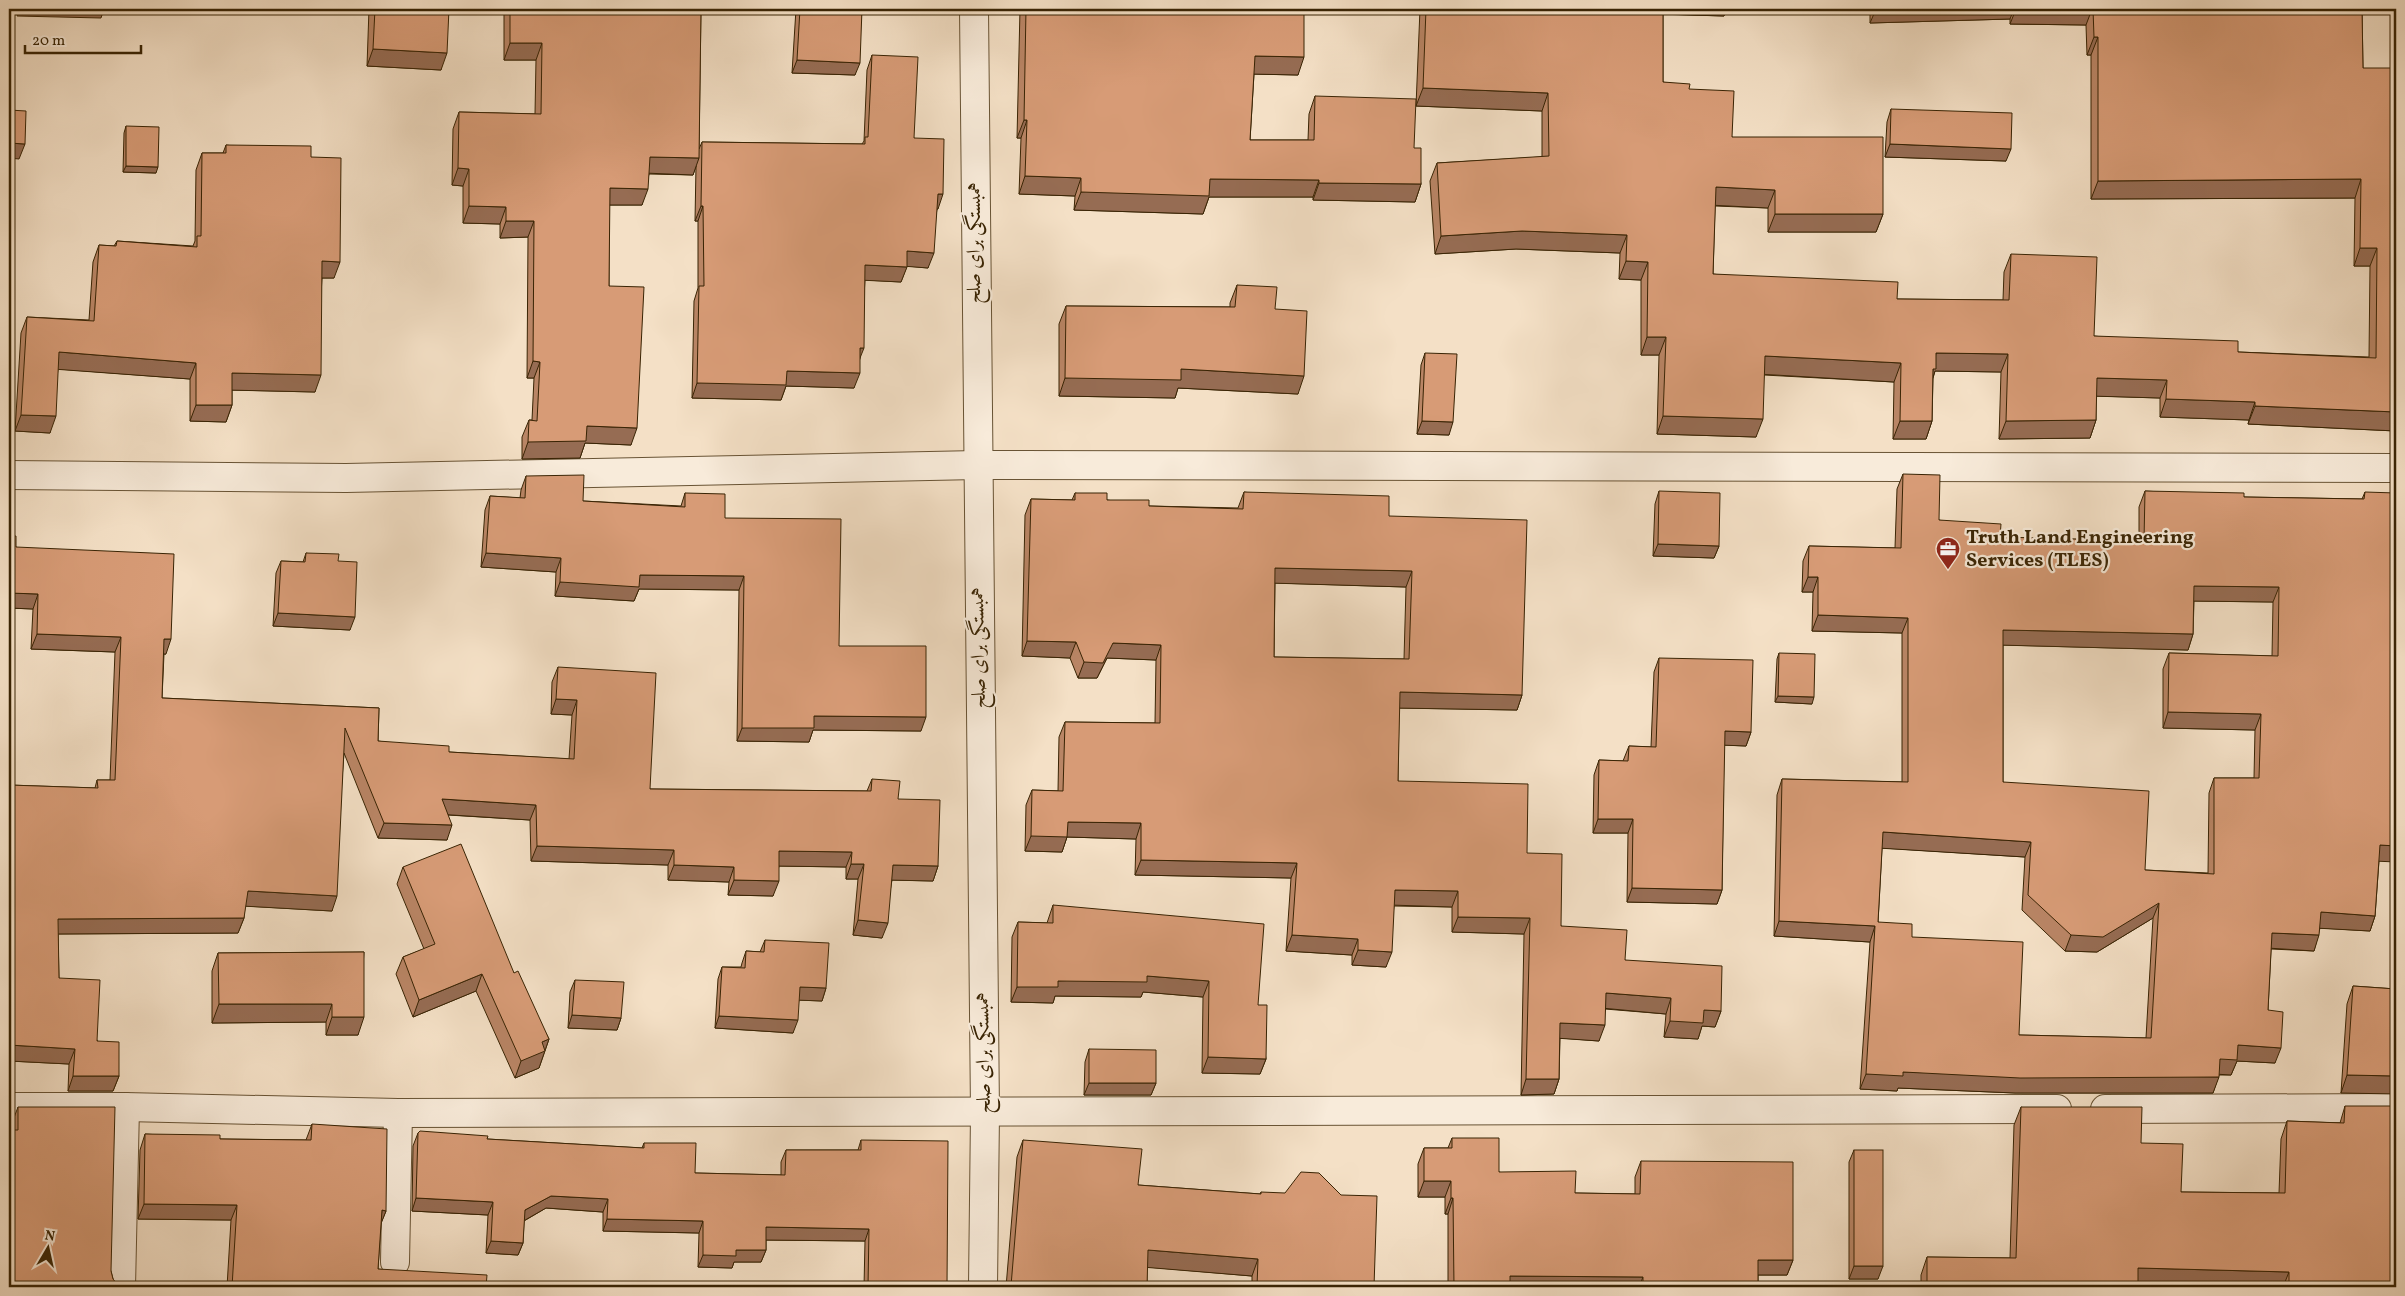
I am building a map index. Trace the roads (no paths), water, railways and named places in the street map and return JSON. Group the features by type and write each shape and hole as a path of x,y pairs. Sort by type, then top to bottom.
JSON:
{"street":[{"name":"همبستگی برای صلح","path":"974,9 977,465 985,1113 983,1287"},
{"path":"9,475 346,478 977,465 2396,468"},
{"path":"9,1107 124,1107 398,1113 2396,1108"},
{"path":"121,1287 124,1107"},
{"path":"396,1262 398,1113"}],"place":[{"name":"Truth Land Engineering Services (TLES)","path":"1948,570"}]}
